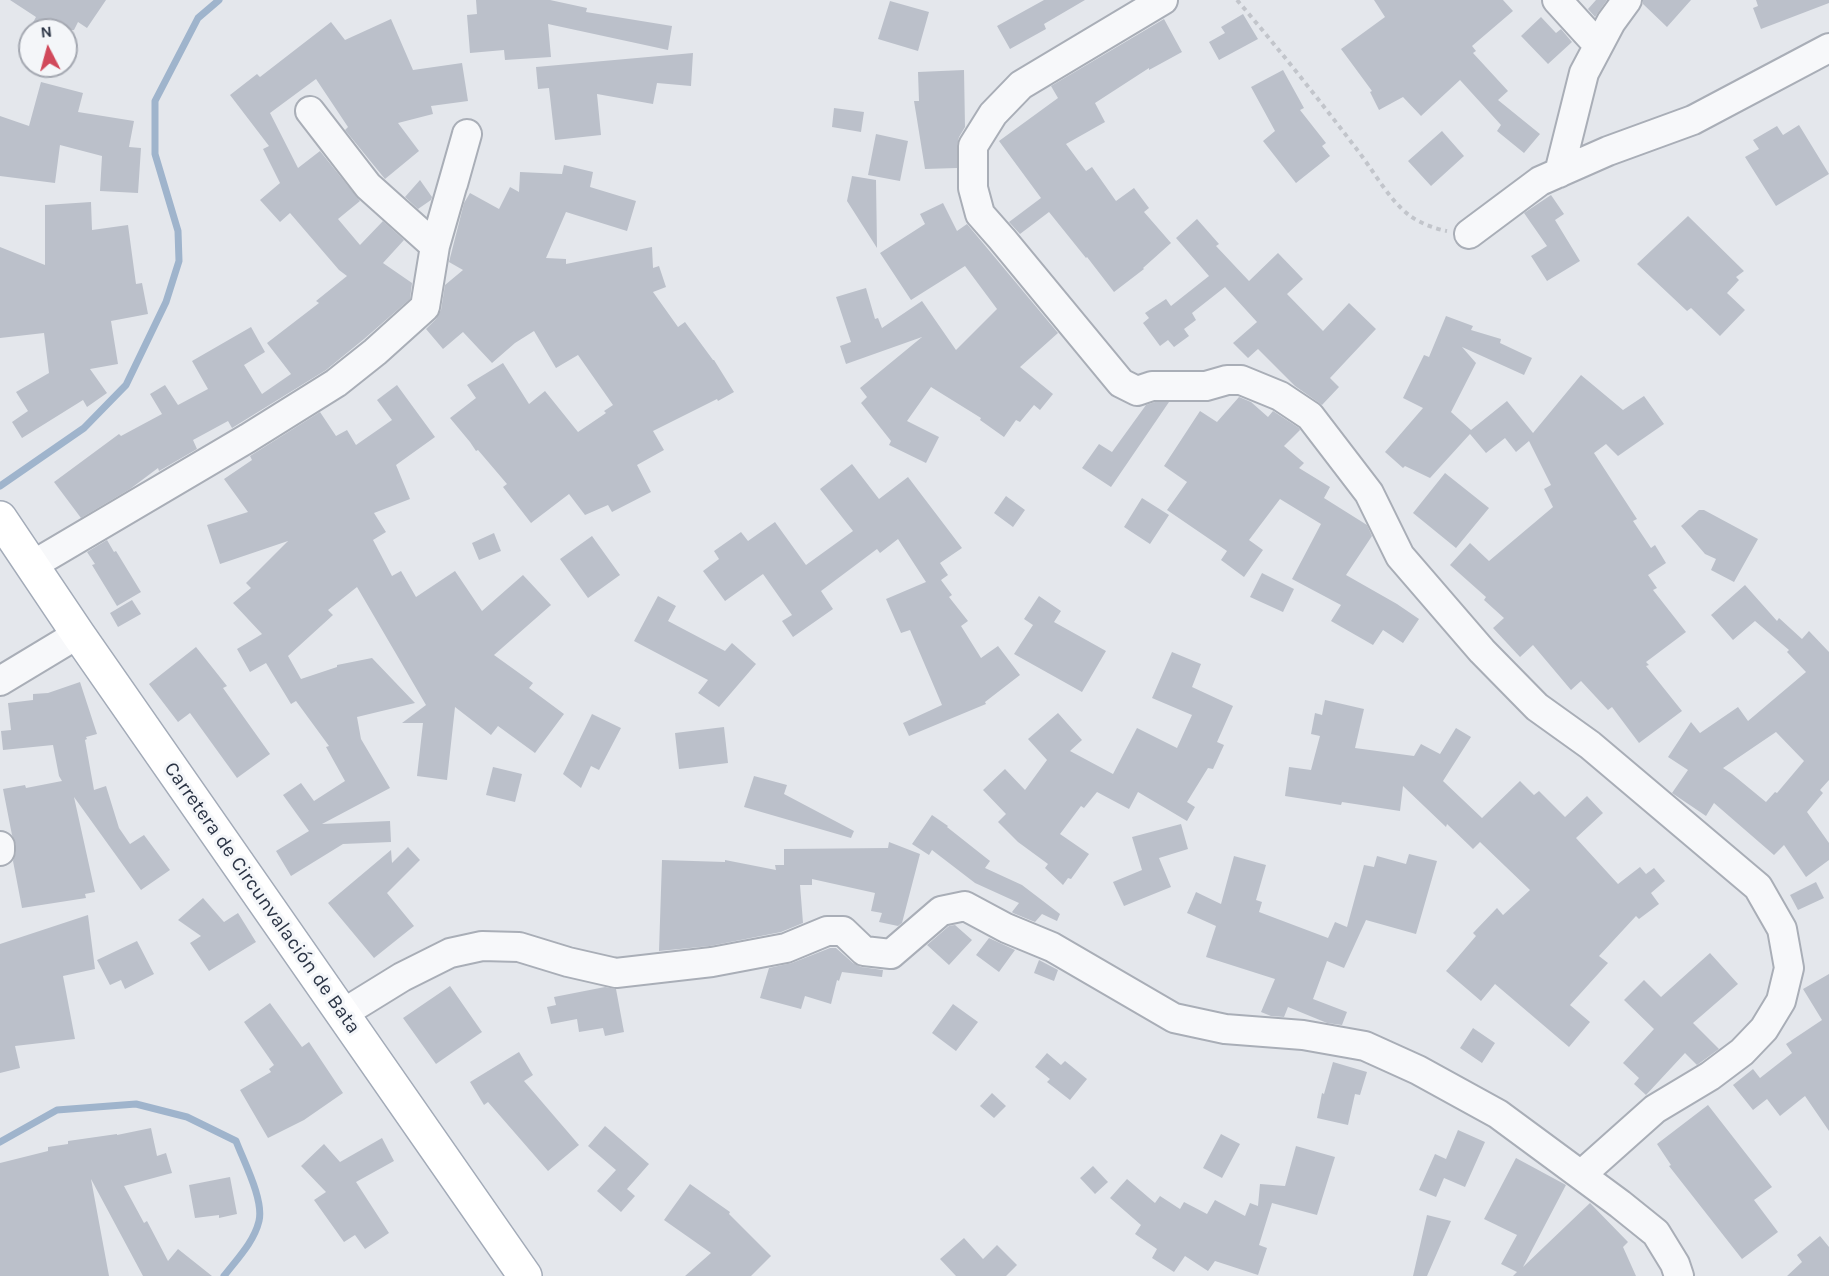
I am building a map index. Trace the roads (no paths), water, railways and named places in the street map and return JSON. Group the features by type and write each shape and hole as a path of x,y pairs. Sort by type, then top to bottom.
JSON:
{"main road":[{"name":"Carretera de Circunvalación de Bata","path":"0,518 78,634 525,1276"}],"street":[{"path":"1163,0 1021,85 993,114 973,146 974,188 980,214 1121,383 1137,391 1152,386 1206,386 1227,380 1241,380 1280,396 1310,416 1369,493 1400,556 1482,651 1537,706 1590,745 1758,887 1782,929 1789,968 1781,1001 1764,1029 1742,1052 1710,1076 1655,1109 1581,1175"},
{"path":"1557,0 1598,45"},
{"path":"1559,173 1584,74 1611,22 1628,0"},
{"path":"1469,234 1540,181 1608,151 1693,120 1829,48"},
{"path":"310,111 368,186 435,246"},
{"path":"31,566 258,432 336,383 425,307 435,246 467,134 453,184"},
{"path":"0,681 78,634"},
{"path":"0,846 0,851"},
{"path":"342,1014 402,977 450,953 482,946 519,947 568,962 616,973 712,962 786,948 827,931 843,932 864,951 891,954 941,911 964,906 1006,928 1052,947 1174,1018 1225,1029 1303,1035 1365,1046 1418,1070 1498,1114 1656,1233 1675,1264 1679,1276"}],"waterway":[{"path":"0,486 84,428 126,385 166,302 179,261 178,231 155,154 155,101 198,18 219,0"},
{"path":"0,1142 57,1110 136,1104 187,1117 236,1141 252,1181 260,1212 257,1229 224,1276"}]}
